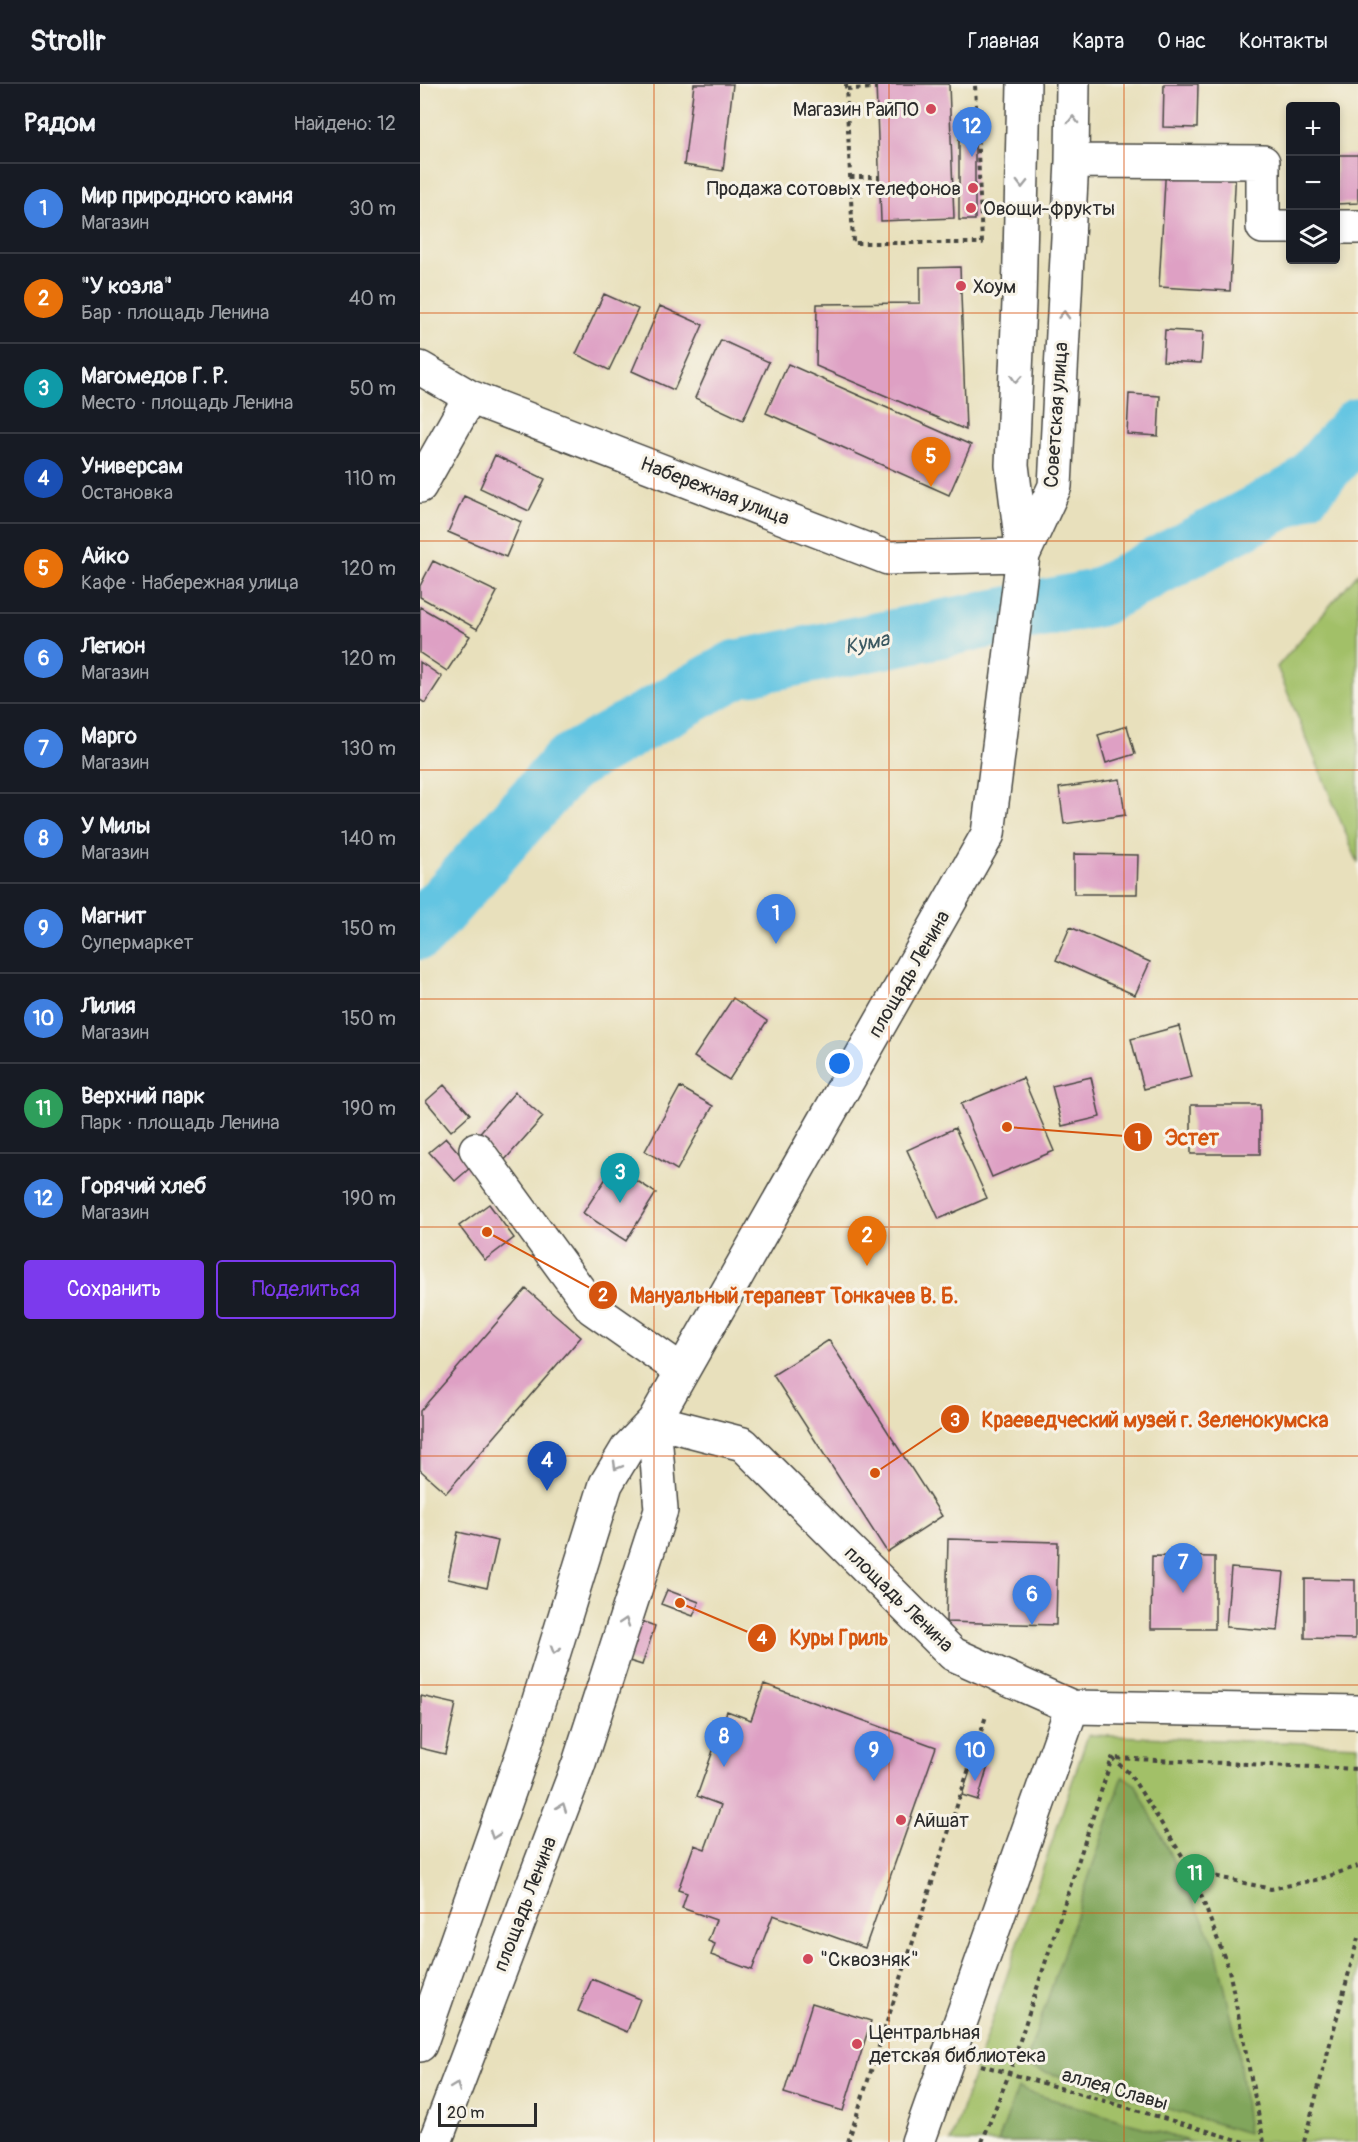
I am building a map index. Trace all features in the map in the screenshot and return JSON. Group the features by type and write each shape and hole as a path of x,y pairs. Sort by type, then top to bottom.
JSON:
{"street":[{"name":"Советская улица","path":"1023,555 1012,465 1019,302 1024,84"},
{"name":"Советская улица","path":"1023,555 1055,486 1074,84"},
{"path":"1071,161 1263,162 1263,227 1286,227"},
{"path":"1340,227 1358,227"},
{"name":"Набережная улица","path":"420,368 470,397 888,558 1023,555"},
{"path":"420,486 470,397"},
{"name":"площадь Ленина","path":"420,2045 524,1752 606,1484 627,1449 654,1421 988,834 1023,555"},
{"path":"476,1149 592,1308 682,1371"},
{"name":"площадь Ленина","path":"654,1421 743,1444 952,1654 1072,1707 1358,1712"},
{"name":"площадь Ленина","path":"435,2142 579,1763 661,1510 654,1421"},
{"path":"918,2142 1072,1707"}],"path":[{"path":"876,88 847,87 853,243 982,243 975,84"},
{"path":"850,177 880,177"},
{"path":"848,2142 986,1716"},
{"path":"1112,1758 1358,1769"},
{"path":"1112,1758 1129,1773 1192,1871 1229,1970 1264,2142"},
{"path":"982,2142 1009,2074 1112,1758"},
{"path":"1192,1871 1271,1889 1320,1880 1358,1866"},
{"path":"1304,2142 1358,1938"},
{"name":"аллея Славы","path":"978,2063 1245,2142"}],"green space":[{"path":"1358,573 1358,863 1277,667"},
{"path":"1088,1735 1358,1745 1358,2142 951,2142"},
{"path":"1123,1776 1136,1785 1215,1945 1237,2041 1248,2133 1025,2066"},
{"path":"1018,2088 1025,2091 1191,2142 998,2142"}],"building":[{"path":"694,84 733,84 723,171 684,165"},
{"path":"876,84 949,84 954,218 881,221"},
{"path":"1164,84 1198,84 1197,128 1163,127"},
{"path":"959,139 975,139 975,220 959,220"},
{"path":"1340,155 1358,155 1358,203 1340,204"},
{"path":"1166,163 1236,167 1230,291 1159,287"},
{"path":"960,267 966,430 816,366 817,304 920,303 920,268"},
{"path":"604,294 638,309 609,370 576,354"},
{"path":"660,306 703,325 674,390 632,371"},
{"path":"1165,330 1203,332 1201,363 1163,361"},
{"path":"721,340 769,362 743,420 695,398"},
{"path":"788,364 971,445 949,495 766,413"},
{"path":"1129,394 1160,396 1158,436 1127,434"},
{"path":"495,455 545,479 529,511 480,488"},
{"path":"464,496 521,522 506,557 448,532"},
{"path":"433,561 497,592 477,629 420,597 420,586"},
{"path":"420,607 470,636 447,671 420,653"},
{"path":"420,662 442,677 425,703 420,700"},
{"path":"1127,726 1135,754 1106,763 1098,735"},
{"path":"1120,779 1125,815 1064,824 1059,788"},
{"path":"1074,854 1138,855 1137,894 1074,894"},
{"path":"1070,927 1150,962 1135,995 1056,960"},
{"path":"733,998 767,1021 729,1080 694,1057"},
{"path":"1179,1026 1192,1077 1144,1089 1131,1039"},
{"path":"1091,1077 1100,1117 1062,1126 1052,1086"},
{"path":"1023,1078 1054,1151 992,1177 961,1104"},
{"path":"444,1085 470,1114 451,1131 426,1101"},
{"path":"680,1087 713,1106 677,1170 645,1151"},
{"path":"515,1092 543,1117 503,1162 476,1137"},
{"path":"1191,1105 1260,1105 1260,1154 1191,1154"},
{"path":"955,1128 987,1198 939,1219 907,1150"},
{"path":"446,1138 471,1167 455,1181 429,1152"},
{"path":"614,1166 656,1193 626,1241 583,1213"},
{"path":"489,1204 514,1238 485,1260 459,1226"},
{"path":"526,1289 581,1337 446,1493 420,1470 420,1411"},
{"path":"829,1340 942,1516 887,1552 773,1375"},
{"path":"458,1532 498,1541 487,1588 448,1579"},
{"path":"948,1539 1058,1542 1056,1625 946,1622"},
{"path":"1152,1556 1215,1557 1215,1629 1151,1629"},
{"path":"1231,1568 1284,1572 1278,1631 1226,1627"},
{"path":"1305,1579 1355,1580 1355,1639 1305,1638"},
{"path":"667,1590 699,1602 693,1616 661,1604"},
{"path":"636,1619 655,1626 642,1665 623,1659"},
{"path":"764,1684 936,1747 865,1948 773,1915 752,1970 711,1955 715,1944 708,1941 716,1920 682,1908 687,1893 678,1890 694,1845 705,1849 721,1805 697,1796 727,1711 751,1720"},
{"path":"421,1696 456,1704 445,1754 420,1748"},
{"path":"973,1762 988,1766 978,1800 962,1795"},
{"path":"592,1979 640,1999 627,2032 578,2011"},
{"path":"812,2003 871,2021 843,2111 784,2093"}],"waterway":[{"name":"Кума","path":"420,931 568,764 736,669 1097,598 1305,488 1358,427"}],"place":[{"name":"Магазин РайПО","path":"931,109"},
{"name":"Горячий хлеб","path":"972,157"},
{"name":"Продажа сотовых телефонов","path":"973,188"},
{"name":"Овощи-фрукты","path":"971,208"},
{"name":"Хоум","path":"961,286"},
{"name":"Айко","path":"931,487"},
{"name":"Мир природного камня","path":"776,944"},
{"name":"Эстет","path":"1007,1127"},
{"name":"Магомедов Г. Р.","path":"620,1203"},
{"name":"Мануальный терапевт Тонкачев В. Б.","path":"487,1232"},
{"name":"\"У козла\"","path":"867,1266"},
{"name":"Краеведческий музей г. Зеленокумска","path":"875,1473"},
{"name":"Универсам","path":"547,1491"},
{"name":"Марго","path":"1183,1593"},
{"name":"Куры Гриль","path":"680,1603"},
{"name":"Легион","path":"1032,1625"},
{"name":"У Милы","path":"724,1767"},
{"name":"Магнит","path":"874,1781"},
{"name":"Лилия","path":"975,1781"},
{"name":"Айшат","path":"901,1820"},
{"name":"Верхний парк","path":"1195,1904"},
{"name":"\"Сквозняк\"","path":"808,1959"},
{"name":"Центральная детская библиотека","path":"857,2044"}]}
